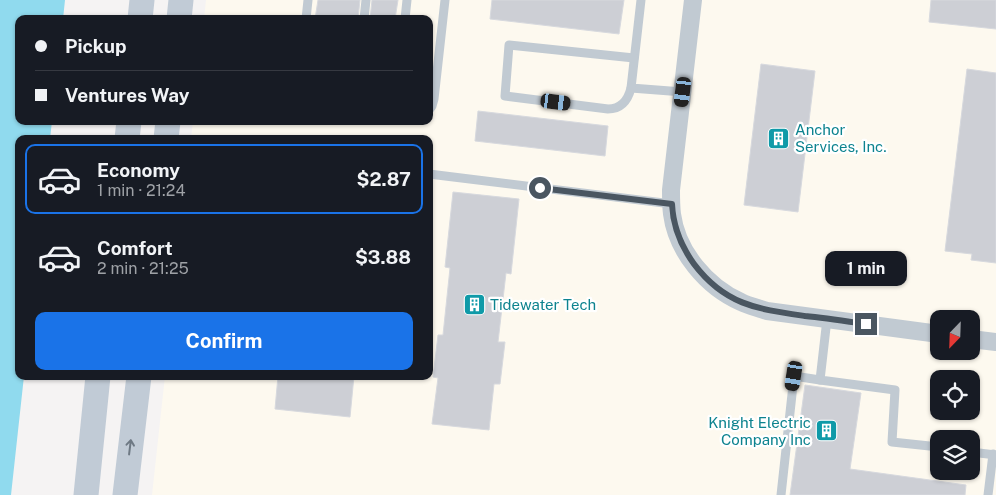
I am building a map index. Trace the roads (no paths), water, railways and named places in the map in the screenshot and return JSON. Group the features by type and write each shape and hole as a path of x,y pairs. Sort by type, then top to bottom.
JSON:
{"main road":[{"path":"140,15 142,0"},
{"path":"179,15 181,0"},
{"path":"86,495 98,380"},
{"path":"125,495 139,380"}],"street":[{"path":"693,0 671,190 672,215 678,237 688,255 704,277 718,290 742,303 767,311 930,333"},
{"path":"980,340 996,342"}],"lane":[{"path":"306,15 308,0"},
{"path":"364,15 366,0"},
{"path":"406,15 408,0"},
{"path":"433,102 445,0"},
{"path":"634,58 509,45 505,96 608,109 615,109 624,103 629,96 631,88 641,0"},
{"path":"631,88 683,92"},
{"path":"433,174 672,204"},
{"path":"820,380 827,319"},
{"path":"781,495 794,376 896,390 892,442 930,447"},
{"path":"980,453 995,454 988,495"}],"water":[{"path":"0,0 65,0 63,15 15,15 15,125 52,125 50,135 15,135 15,380 24,380 11,495 0,495"}],"place":[{"name":"Anchor Services, Inc.","path":"779,138"},
{"name":"Tidewater Tech","path":"474,304"},
{"name":"Knight Electric Company Inc","path":"827,431"}]}
